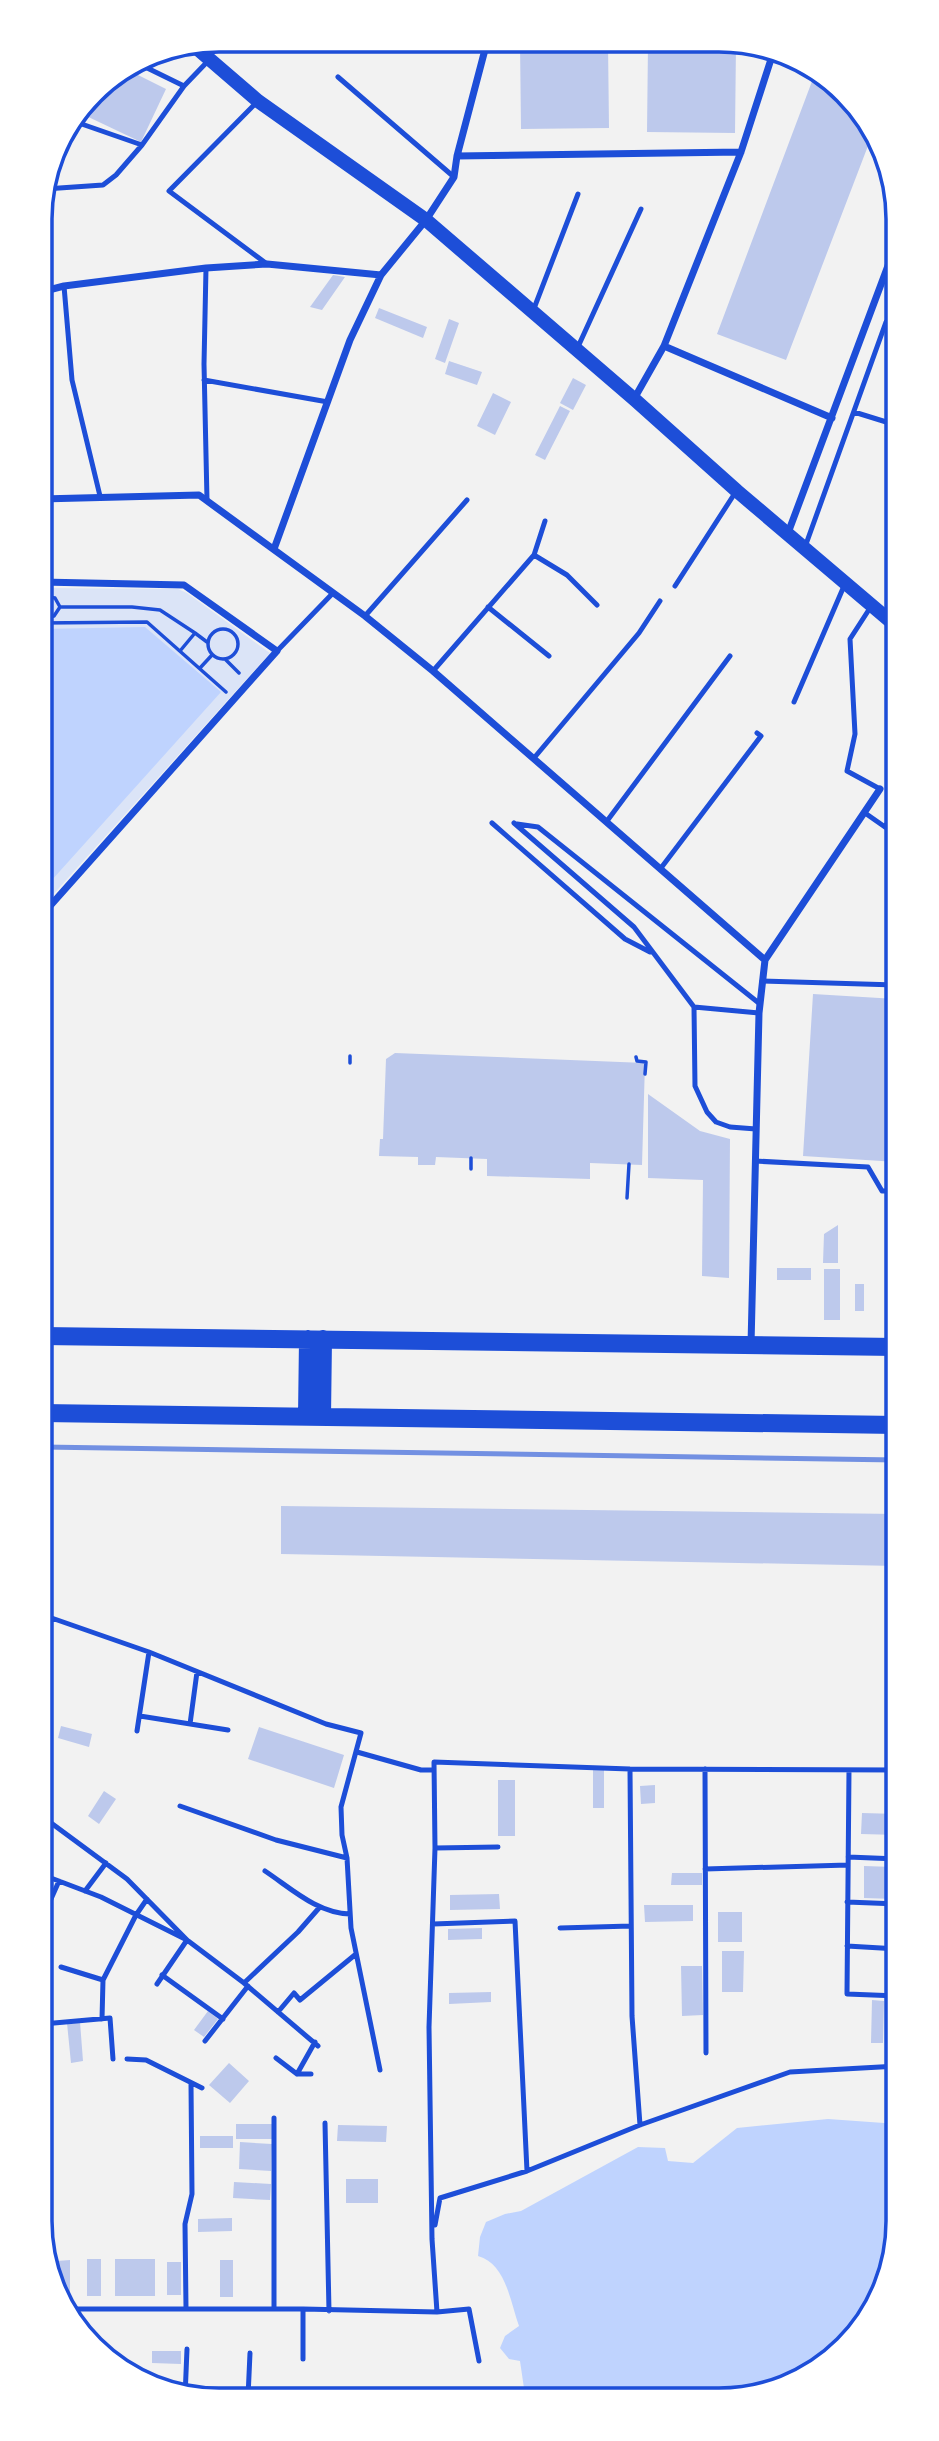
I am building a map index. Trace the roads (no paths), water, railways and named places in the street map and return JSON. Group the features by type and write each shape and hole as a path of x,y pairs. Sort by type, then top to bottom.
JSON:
{"main road":[{"path":"201,54 258,101 426,220 886,617"},
{"path":"52,1336 886,1347"},
{"path":"315,1416 316,1339"},
{"path":"52,1413 886,1425"}],"street":[{"path":"274,549 350,340 381,275 426,220 454,177 484,52"},
{"path":"634,399 664,346 741,152 771,60"},
{"path":"457,156 741,152"},
{"path":"53,289 206,268 267,264 381,275"},
{"path":"788,533 886,271"},
{"path":"664,346 832,418"},
{"path":"53,498 199,495 207,500 365,616 433,671 765,960"},
{"path":"53,582 184,586 277,651 53,903"},
{"path":"751,1345 760,1003 765,960 880,789"}],"lane":[{"path":"56,188 103,185 142,145 184,86 208,60"},
{"path":"148,69 184,86"},
{"path":"338,77 454,177"},
{"path":"258,101 169,191 267,264"},
{"path":"83,124 142,145"},
{"path":"533,311 578,194"},
{"path":"577,349 641,209"},
{"path":"206,268 204,380 207,500"},
{"path":"64,286 72,380 100,496"},
{"path":"805,548 886,322"},
{"path":"204,380 328,402"},
{"path":"854,412 886,422"},
{"path":"675,586 726,504 737,491"},
{"path":"365,616 467,500"},
{"path":"433,671 534,555 545,521"},
{"path":"534,555 567,575 597,605"},
{"path":"794,702 845,583"},
{"path":"277,651 333,593"},
{"path":"534,758 639,632 660,601"},
{"path":"872,605 850,639 855,734 847,771 880,789"},
{"path":"488,607 550,656"},
{"path":"607,821 730,656"},
{"path":"661,868 761,736 757,733"},
{"path":"865,813 886,827"},
{"path":"492,823 625,939 653,954"},
{"path":"756,1129 730,1127 716,1122 707,1112 695,1087 694,1007 634,927 514,823 538,827 760,1003"},
{"path":"762,981 886,985"},
{"path":"694,1007 760,1013"},
{"path":"755,1161 868,1167 882,1191 886,1191"},
{"path":"52,1618 149,1652 326,1724 361,1733 341,1807 342,1835 347,1858 350,1914 356,1954 380,2070"},
{"path":"137,1731 149,1652"},
{"path":"190,1724 197,1672"},
{"path":"140,1716 228,1730"},
{"path":"357,1752 421,1770 434,1770"},
{"path":"437,2312 432,2239 429,2027 435,1848 434,1762 630,1769 886,1770"},
{"path":"630,1769 632,2016 640,2125"},
{"path":"705,1769 706,2053"},
{"path":"849,1770 846,1994 886,1996"},
{"path":"180,1805 276,1840 347,1858"},
{"path":"52,1824 127,1879 187,1940 316,2044 297,2074"},
{"path":"435,1848 498,1847"},
{"path":"848,1857 886,1859"},
{"path":"85,1891 106,1863"},
{"path":"705,1869 848,1865"},
{"path":"265,1871 319,1908 350,1914"},
{"path":"52,1878 187,1940"},
{"path":"52,1898 60,1881"},
{"path":"102,2019 103,1980 147,1899"},
{"path":"847,1902 886,1904"},
{"path":"205,2041 246,1985 319,1908"},
{"path":"433,1924 516,1921 527,2171"},
{"path":"560,1928 631,1926"},
{"path":"157,1984 187,1940"},
{"path":"847,1946 886,1948"},
{"path":"278,2012 294,1993 300,2000 356,1954"},
{"path":"61,1966 103,1980"},
{"path":"162,1975 223,2019"},
{"path":"52,2023 110,2018 113,2059"},
{"path":"276,2058 297,2074 311,2074"},
{"path":"127,2059 146,2060 202,2088"},
{"path":"432,2239 440,2198 527,2171 640,2125 790,2073 886,2067"},
{"path":"186,2308 186,2224 192,2193 191,2084"},
{"path":"274,2118 274,2309"},
{"path":"325,2123 328,2311"},
{"path":"78,2309 437,2312 469,2309 479,2361"},
{"path":"303,2309 303,2359"},
{"path":"186,2385 187,2349"},
{"path":"248,2388 250,2353"}],"water":[{"path":"145,627 221,692 53,879 53,629"},
{"path":"828,2119 886,2123 886,2233 883,2254 874,2286 845,2332 830,2347 803,2366 773,2380 741,2387 524,2388 520,2361 509,2359 500,2348 505,2336 519,2326 506,2285 495,2267 478,2256 480,2237 486,2222 521,2211 638,2147 665,2148 668,2161 693,2163 737,2128"}],"railway":[{"path":"52,1447 886,1460"}]}
